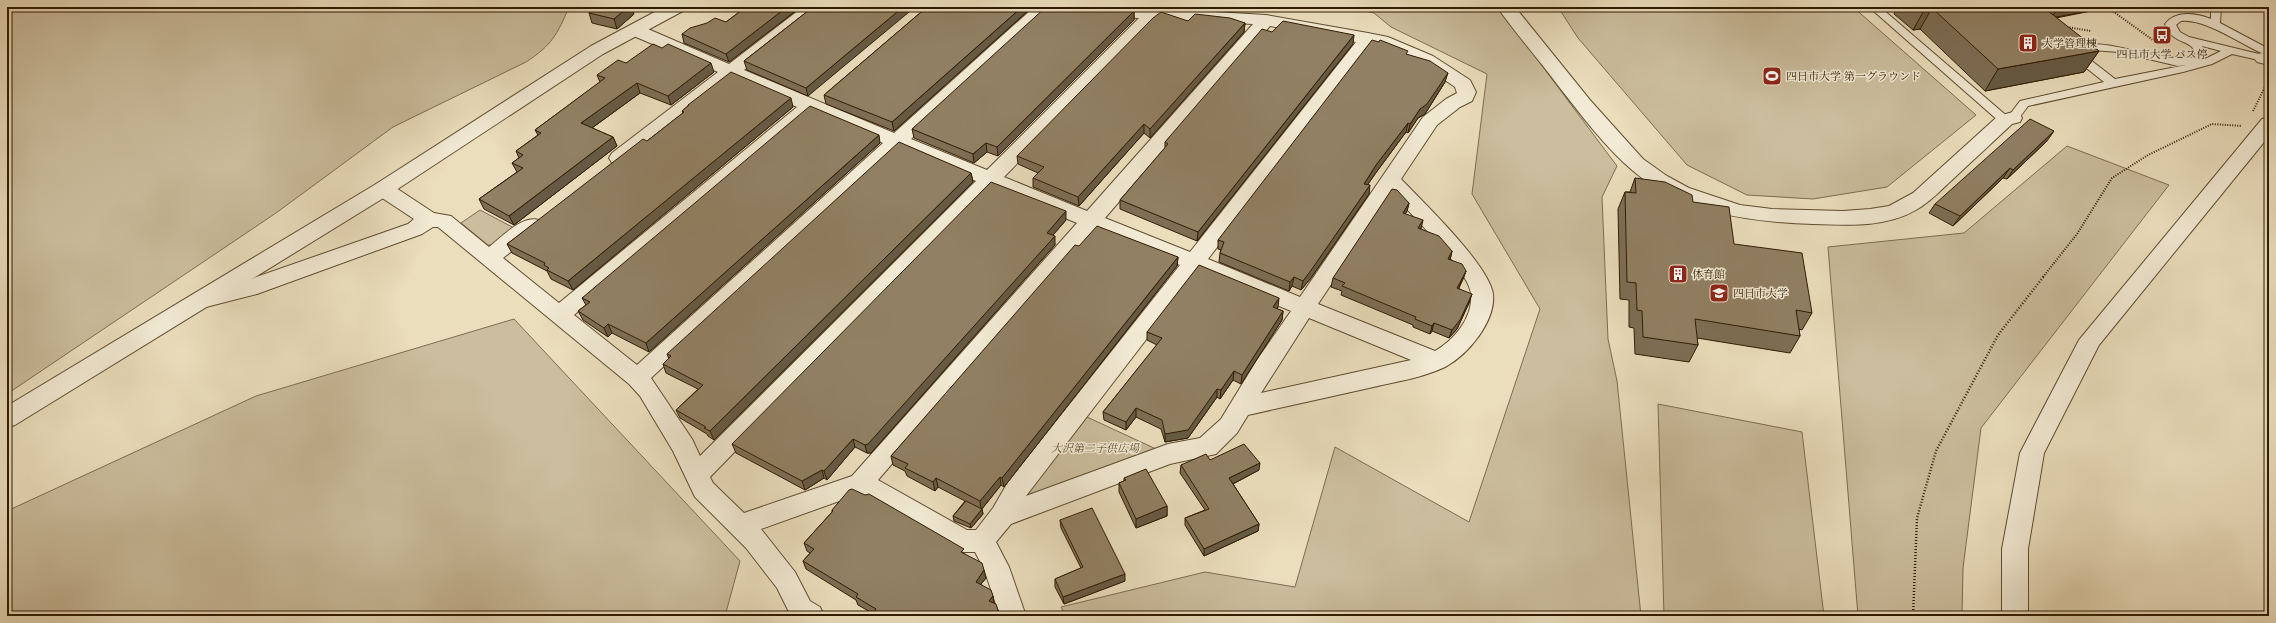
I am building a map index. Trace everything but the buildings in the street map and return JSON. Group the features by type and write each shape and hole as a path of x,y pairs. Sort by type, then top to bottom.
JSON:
{"street":[{"path":"7,418 383,189 597,50 677,7"},
{"path":"604,170 814,7"},
{"path":"1002,516 1168,454 1207,447 1229,426 1265,366 1430,121 1453,103 1465,98 1466,92 1463,84 1427,60 1394,45 1368,38 1266,20 1039,7"},
{"path":"637,378 1044,7"},
{"path":"1506,7 1586,110 1639,166 1689,195 1730,210 1778,216 1851,218 1877,216 1907,208 2009,119"},
{"path":"696,476 991,180 1153,14"},
{"path":"739,526 861,483 1266,20"},
{"path":"635,30 811,106 899,140 991,180 1436,361"},
{"path":"982,541 1002,516 1017,489 1368,38"},
{"path":"560,314 828,91"},
{"path":"2015,616 2015,548 2032,453 2090,340 2260,127"},
{"path":"1241,408 1404,371 1436,361 1450,353 1466,337 1478,319 1482,294 1471,268 1391,180"},
{"path":"383,189 429,219 444,221 637,378 648,390 683,446 704,490 739,526 755,540 772,560 801,609 811,616"},
{"path":"490,258 547,214"},
{"path":"202,300 249,288 415,229 429,219"},
{"path":"861,483 964,541 982,541"},
{"path":"982,541 996,567 1012,616"}],"lane":[{"path":"1874,7 2009,119 2024,103 2183,69 2208,62 2231,50"},
{"path":"2216,7 2216,21"},
{"path":"2198,11 2216,21 2267,59 2195,43 2176,34 2170,24 2182,15 2198,11"},
{"path":"2113,83 2069,50 2092,47 2119,49 2178,63 2200,59 2200,52 2195,43"}],"path":[{"path":"2107,7 2158,44 2151,43"},
{"path":"2059,25 2097,33"},
{"path":"1913,616 1917,518 1936,451 1998,334 2077,234 2112,178 2148,155 2212,124 2260,127 2268,81 2267,59"}],"green space":[{"path":"7,7 569,7 553,39 535,56 526,62 393,127 276,213 7,394"},
{"path":"1349,7 1498,7 1617,166 1602,197 1608,339 1617,381 1641,616 1066,616 1061,607 1205,572 1295,587 1335,447 1469,522 1540,309 1472,194 1487,74 1391,27 1374,13"},
{"name":"四日市大学 第一グラウンド","path":"1558,7 1853,7 1976,115 1887,187 1813,199 1747,195 1687,165 1578,38"},
{"path":"2067,146 2169,185 1981,428 1963,568 1962,616 1858,616 1828,247 1964,233"},
{"path":"480,210 516,229 494,245 488,245 461,223"},
{"path":"514,319 740,561 725,616 7,616 7,511 256,396"},
{"path":"1658,404 1802,432 1824,616 1664,616"},
{"name":"大沢第二子供広場","path":"1087,417 1156,449 1032,498 1029,491"}],"place":[{"name":"四日市大学 バス停","path":"2162,35"},
{"name":"大学管理棟","path":"2028,43"},
{"name":"四日市大学 第一グラウンド","path":"1772,76"},
{"name":"体育館","path":"1678,274"},
{"name":"四日市大学","path":"1719,293"}]}
